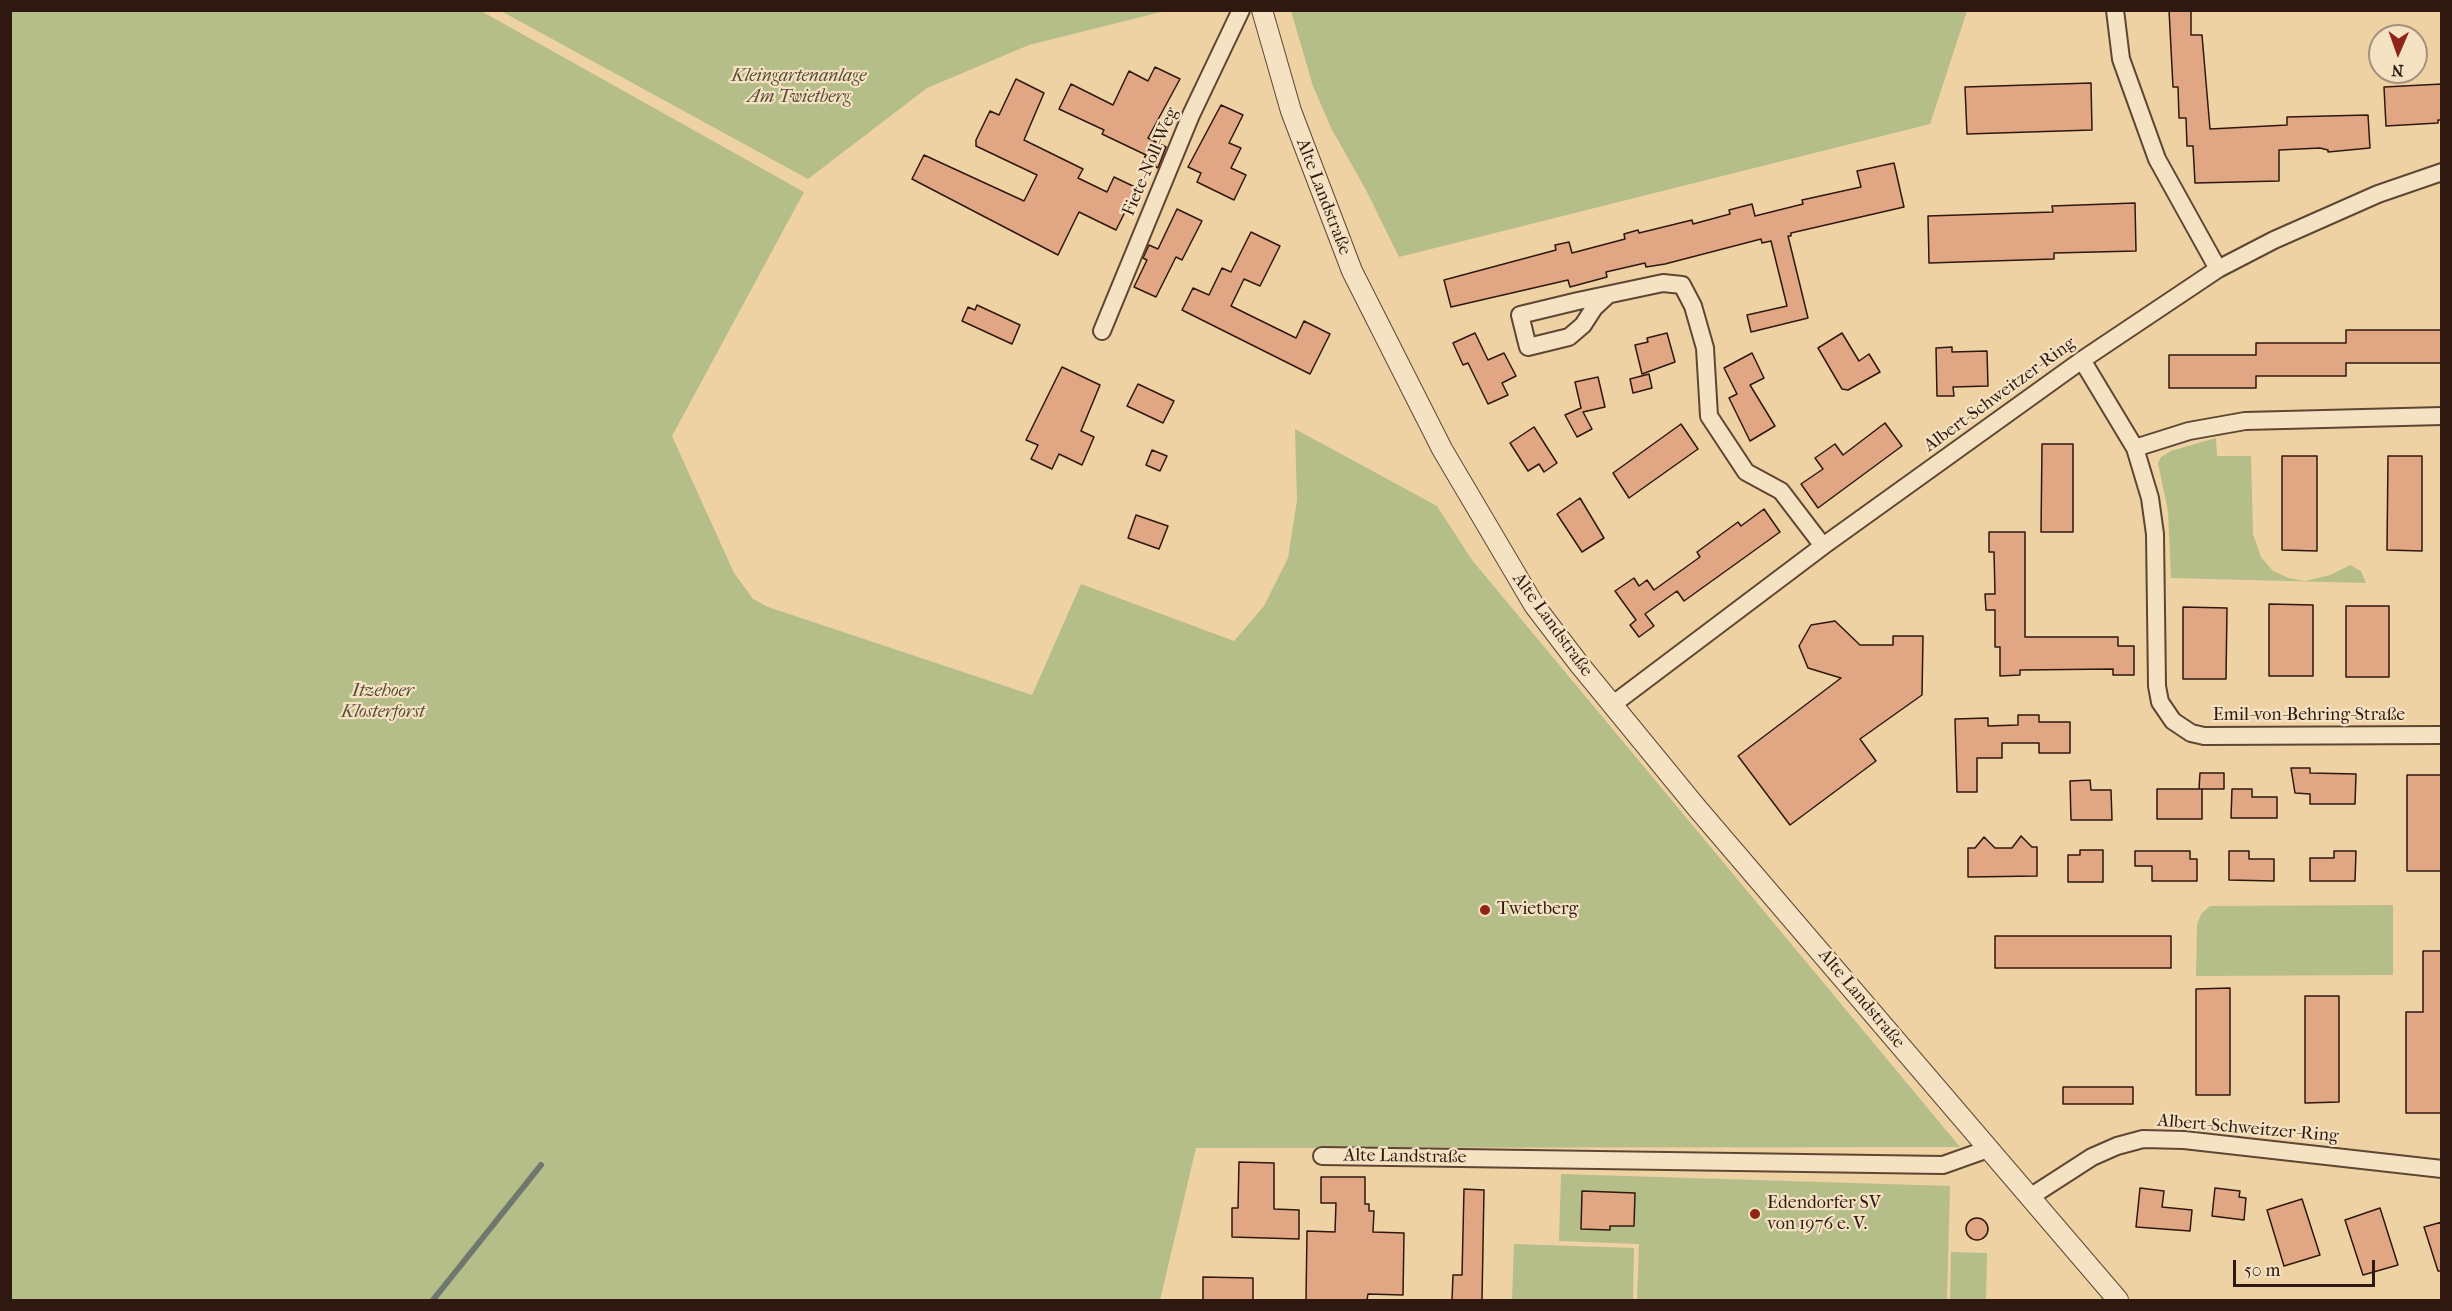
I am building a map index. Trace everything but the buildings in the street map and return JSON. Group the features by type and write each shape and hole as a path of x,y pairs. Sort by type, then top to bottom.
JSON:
{"street":[{"name":"Fiete-Noll-Weg","path":"1102,331 1191,115 1242,10"},
{"name":"Alte Landstraße","path":"1262,10 1292,111 1326,208 1352,271 1442,450 1503,556 1557,637 1612,705 2118,1300"},
{"path":"2115,10 2126,77 2157,159 2218,269"},
{"name":"Albert-Schweitzer-Ring","path":"1612,705 1823,546 2082,360 2218,269 2274,240 2378,194 2442,172"},
{"path":"1608,295 1594,308 1583,325 1569,337 1528,347 1521,315 1608,295 1663,283 1682,285 1693,306 1705,348 1708,416 1746,472 1781,491 1823,546"},
{"name":"Emil-von-Behring-Straße","path":"2082,360 2135,448 2154,522 2157,691 2163,708 2176,724 2204,736 2442,735"},
{"path":"2135,448 2168,437 2227,423 2284,418 2442,416"},
{"name":"Albert-Schweitzer-Ring","path":"2030,1197 2092,1157 2117,1146 2143,1139 2195,1141 2442,1169"},
{"name":"Alte Landstraße","path":"1322,1156 1943,1165 1988,1149"}],"green space":[{"path":"1291,10 1967,11 1930,124 1399,257 1366,190 1331,128 1313,86"},
{"name":"Itzehoer Klosterforst","path":"10,11 481,11 804,192 672,436 734,573 753,599 768,607 1032,695 1081,584 1234,641 1264,606 1288,558 1297,500 1295,429 1437,506 1472,560 1960,1147 1196,1148 1160,1300 11,1300"},
{"name":"Kleingartenanlage Am Twietberg","path":"501,11 1165,11 1029,45 927,88 808,179"},
{"path":"2216,438 2217,456 2251,456 2253,534 2261,557 2273,571 2289,578 2305,581 2330,575 2350,565 2361,571 2366,583 2171,578 2168,511 2158,463 2161,457 2171,451"},
{"path":"2393,905 2393,975 2196,976 2197,925 2201,914 2210,906"},
{"name":"Edendorfer SV von 1976 e. V.","path":"1561,1174 1950,1186 1947,1300 1637,1300 1639,1244 1559,1241"},
{"path":"1514,1244 1634,1248 1633,1300 1512,1300"},
{"path":"1951,1252 1987,1253 1986,1300 1950,1300"}],"waterway":[{"path":"433,1300 541,1165"}],"place":[{"name":"Twietberg","path":"1485,910"},
{"name":"Edendorfer SV von 1976 e. V.","path":"1755,1214"}]}
